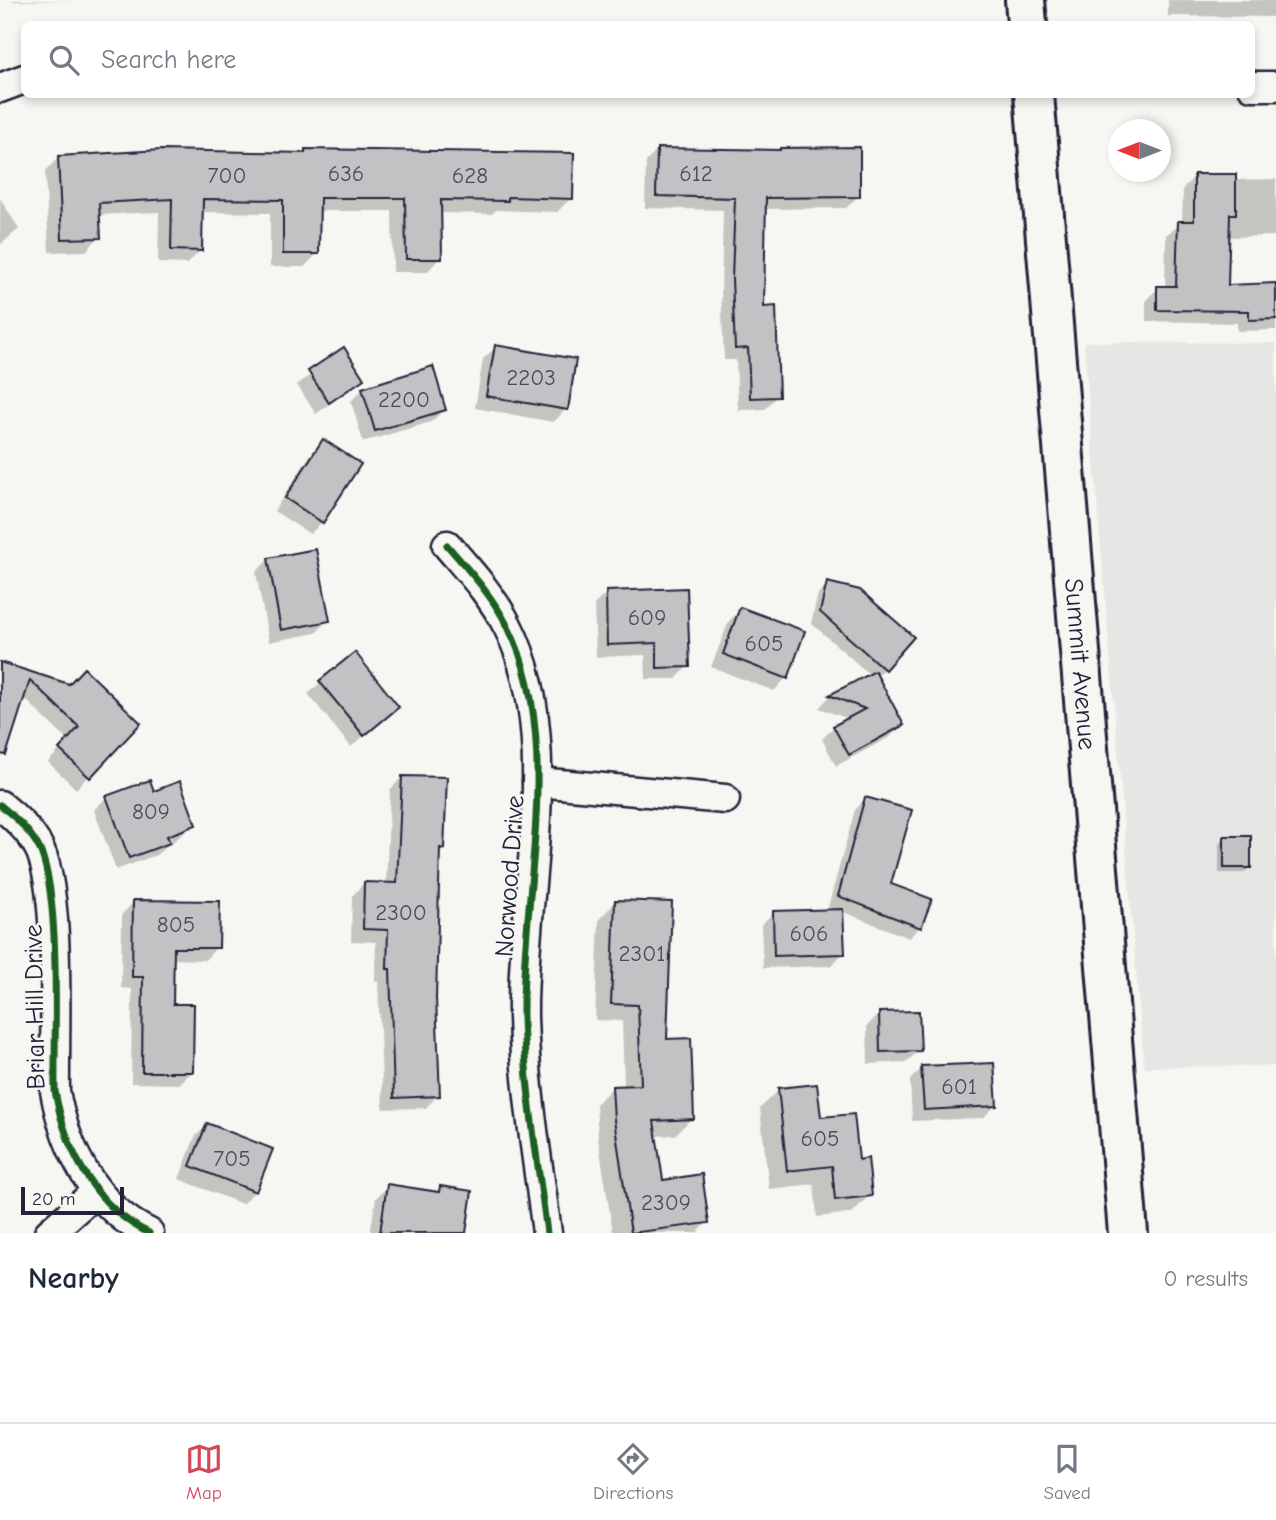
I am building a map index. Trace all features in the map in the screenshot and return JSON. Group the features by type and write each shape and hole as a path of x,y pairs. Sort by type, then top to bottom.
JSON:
{"main road":[{"path":"1025,0 1027,21"},
{"name":"Summit Avenue","path":"1034,98 1128,1233"}],"street":[{"path":"0,88 21,80"},
{"path":"1255,86 1276,86"},
{"name":"Norwood Drive","path":"447,545 486,589 508,627 528,677 537,782 524,945 523,1018 526,1070 547,1233"},
{"path":"537,782 725,799"},
{"name":"Briar Hill Drive","path":"0,805 38,844 47,867 52,899 55,1091 60,1118 78,1163 97,1191 137,1227 149,1233"},
{"path":"49,1233 97,1191"}],"shaded area":[{"path":"1084,342 1276,343 1276,1066 1144,1067"}],"building":[{"path":"860,147 860,197 766,198 764,307 776,306 779,397 750,398 748,348 735,349 732,279 735,198 656,196 657,148 780,150"},
{"path":"305,149 574,153 573,199 508,197 508,201 441,200 442,259 406,259 405,198 320,198 319,254 283,254 283,200 203,199 202,251 171,250 172,199 99,203 101,238 62,239 58,156 162,150 305,153"},
{"path":"1194,174 1236,174 1236,214 1230,214 1228,285 1276,283 1276,319 1249,320 1249,311 1157,310 1157,286 1176,286 1178,221 1194,221"},
{"path":"495,345 576,359 568,410 486,396"},
{"path":"344,347 364,379 329,403 308,371"},
{"path":"433,366 446,410 375,431 362,388"},
{"path":"323,439 361,464 323,523 285,498"},
{"path":"316,549 330,621 281,630 268,558"},
{"path":"827,582 860,590 914,637 885,670 820,612"},
{"path":"687,588 690,667 657,668 657,643 607,645 606,591"},
{"path":"740,607 805,631 788,679 723,654"},
{"path":"355,652 399,707 364,736 319,681"},
{"path":"0,662 69,684 84,668 141,723 90,778 59,749 79,727 30,680 6,755 0,754"},
{"path":"875,671 904,725 849,755 833,726 865,709 829,695"},
{"path":"402,776 447,777 444,849 440,848 436,998 440,1096 394,1098 390,969 387,969 388,930 363,929 364,882 397,883"},
{"path":"150,780 154,791 180,781 196,825 167,836 170,843 129,858 106,796"},
{"path":"865,797 912,810 891,884 932,899 921,928 838,896"},
{"path":"1224,836 1251,836 1251,868 1224,868"},
{"path":"133,900 220,901 219,948 174,948 173,1004 194,1004 193,1072 142,1072 143,977 132,977"},
{"path":"615,900 672,902 667,1039 691,1038 694,1119 654,1121 663,1180 702,1174 709,1223 631,1233 614,1120 612,1086 641,1085 638,1005 611,1004"},
{"path":"843,909 845,954 774,956 773,911"},
{"path":"919,1011 921,1051 880,1052 879,1012"},
{"path":"994,1063 997,1106 924,1110 921,1066"},
{"path":"817,1084 821,1117 854,1114 859,1160 868,1158 872,1196 835,1200 832,1166 787,1171 778,1088"},
{"path":"207,1123 273,1149 256,1192 190,1166"},
{"path":"387,1184 439,1192 440,1186 472,1191 466,1233 380,1233"}],"cycle path":[{"path":"447,545 487,593 507,625 524,669 534,716 536,817 523,1017 529,1098 547,1233"},
{"path":"0,805 29,833 45,864 50,892 55,963 55,1091 66,1134 85,1174 98,1192 130,1222 149,1233"}]}
